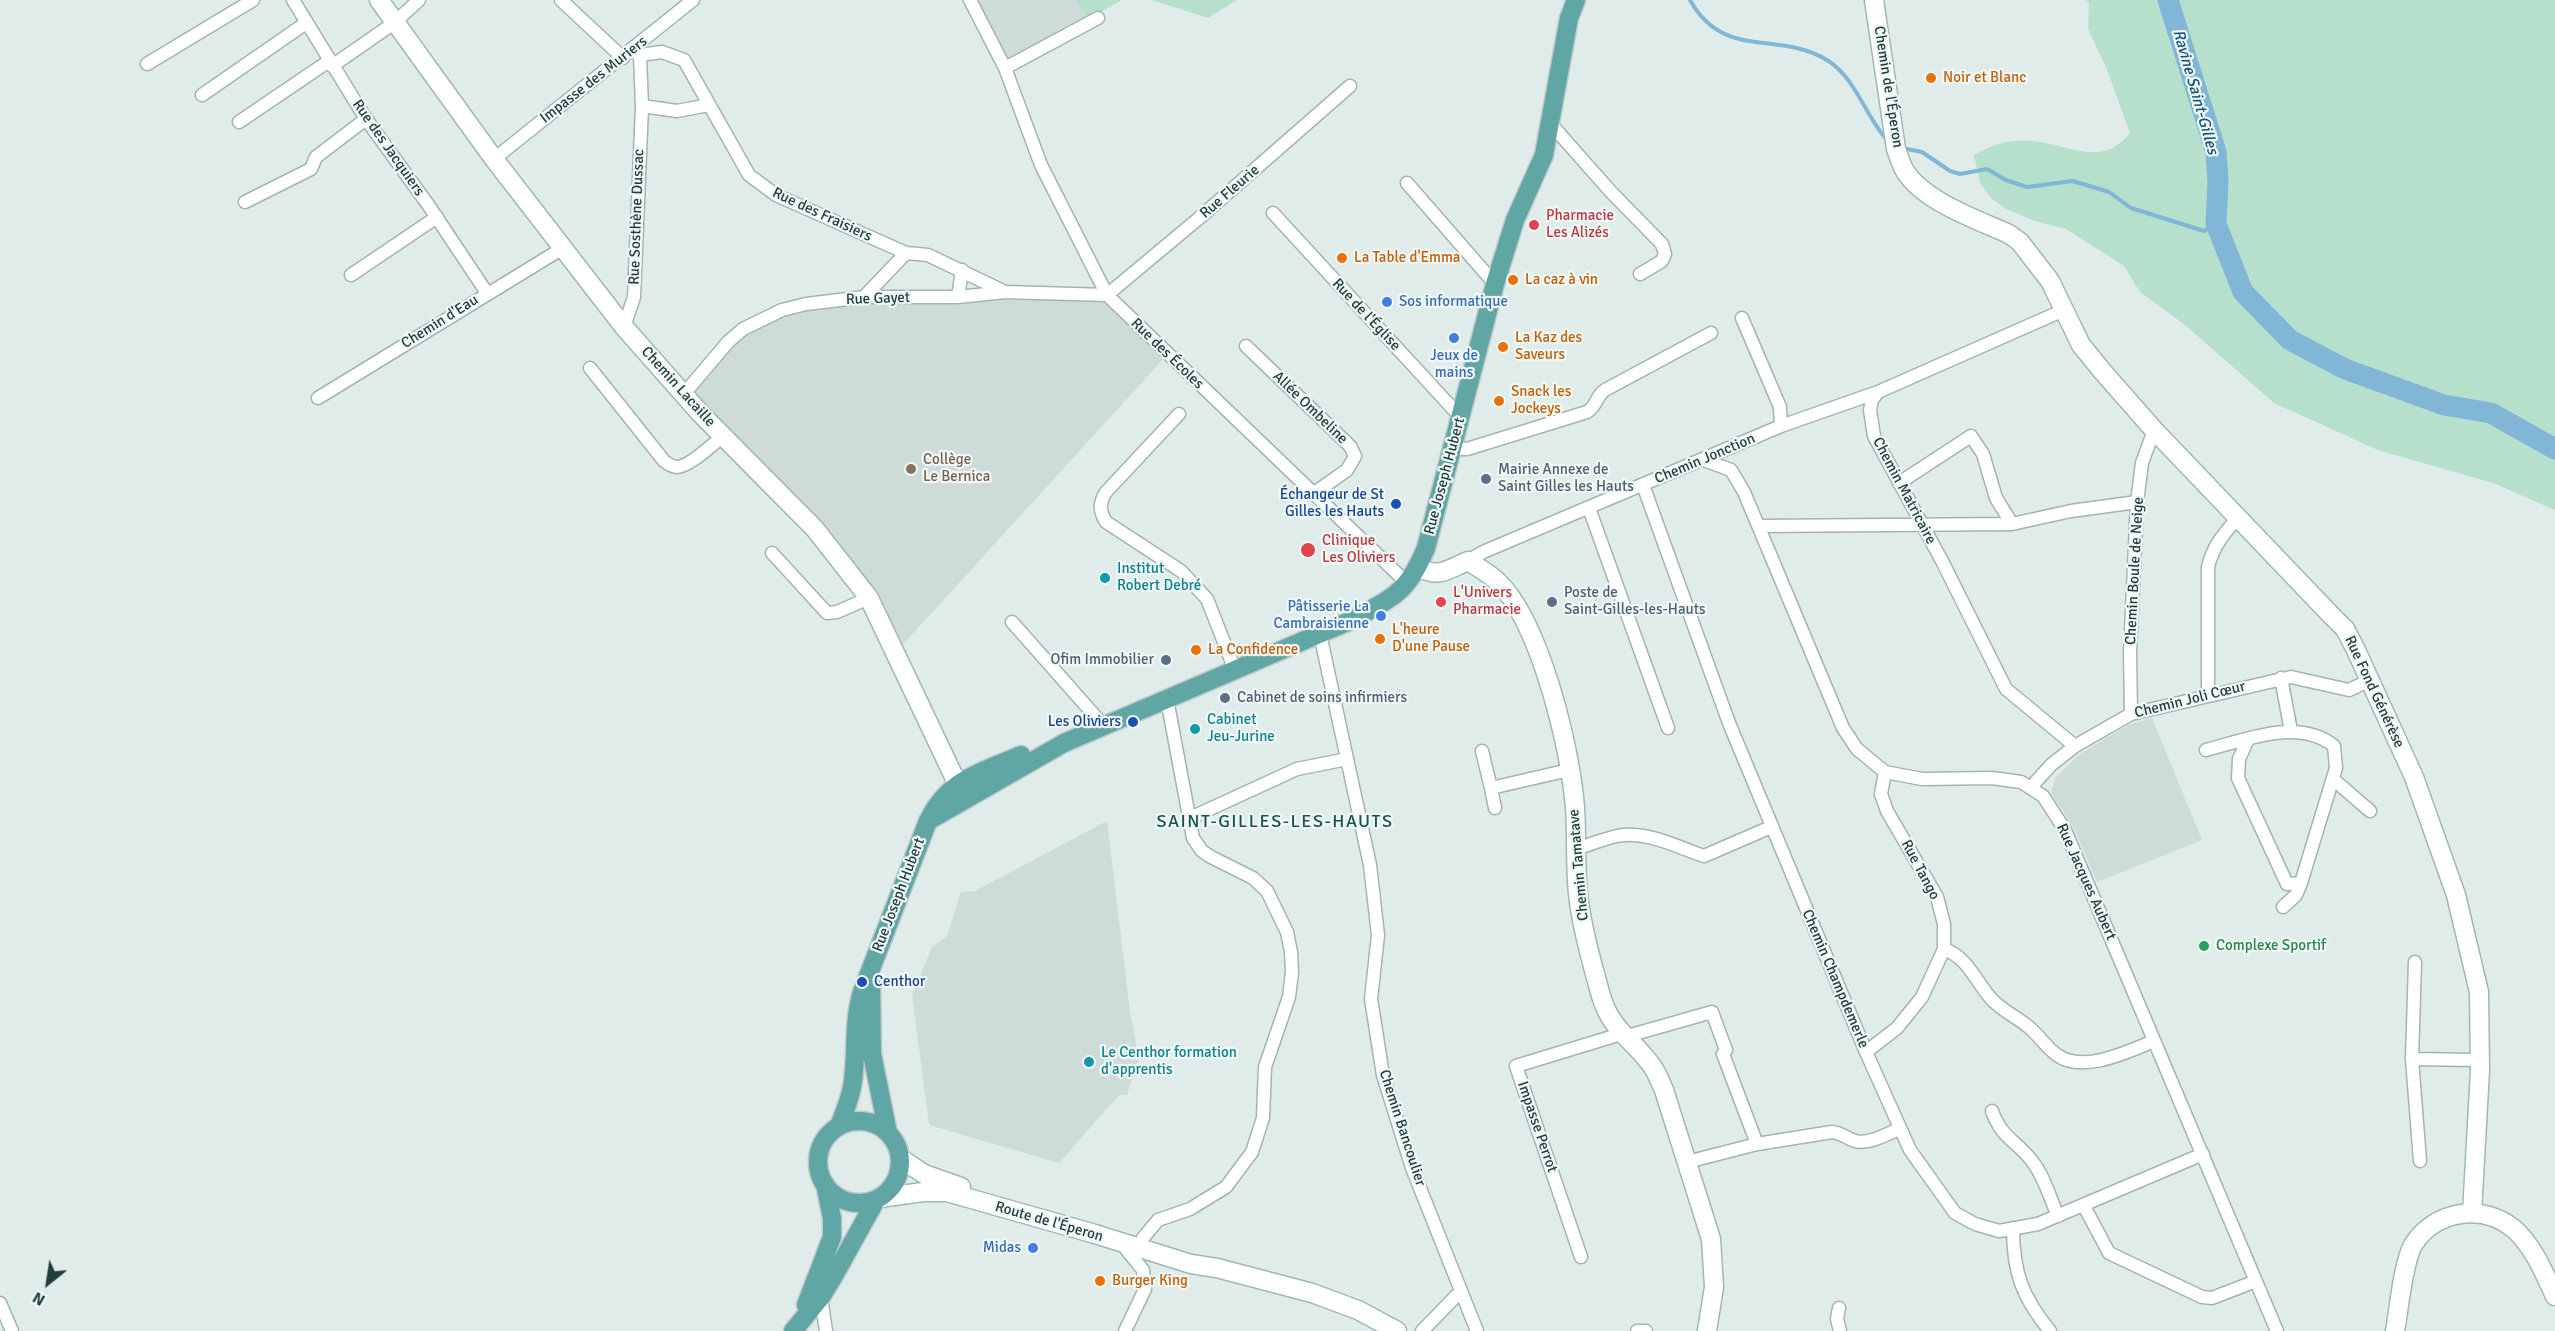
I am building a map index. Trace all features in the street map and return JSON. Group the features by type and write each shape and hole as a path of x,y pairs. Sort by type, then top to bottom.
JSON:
{"main road":[{"name":"Rue Joseph Hubert","path":"935,817 1064,743 1320,634 1384,602 1408,584 1426,548 1495,284 1515,220 1544,155 1569,18 1576,0"},
{"name":"Rue Joseph Hubert","path":"839,1126 851,1093 856,1019 870,969 942,797 957,783 1023,754 1064,743"},
{"name":"Rue Joseph Hubert","path":"870,969 872,1054 888,1133"},
{"path":"795,1329 832,1237 832,1218 819,1168 819,1152 826,1137 839,1126 851,1121 865,1121 877,1125 897,1144 900,1158 896,1181 889,1191 877,1199 862,1203 847,1201 834,1195 825,1184"},
{"path":"795,1329 821,1297 877,1199"}],"street":[{"path":"147,64 253,0"},
{"name":"Rue des Jacquiers","path":"293,0 366,119 487,293"},
{"name":"Chemin Lacaille","path":"379,0 494,159 624,327 683,394 815,529 869,598 957,783"},
{"path":"239,122 394,23 419,0"},
{"path":"561,0 631,55"},
{"name":"Impasse des Muriers","path":"494,159 631,55 693,0"},
{"name":"Rue des Écoles","path":"970,0 1005,68 1041,165 1107,295 1408,584"},
{"name":"Chemin de l'Éperon","path":"1874,0 1896,149 1904,171 1917,186 2020,242 2050,281 2064,310"},
{"path":"1005,68 1098,18"},
{"path":"202,96 306,23"},
{"name":"Rue des Fraisiers","path":"631,55 662,52 684,60 749,175 776,195 906,253 928,255 1005,292"},
{"name":"Rue Sosthène Dussac","path":"624,327 634,297 642,106 631,55"},
{"name":"Rue Fleurie","path":"1107,295 1350,86"},
{"path":"642,106 677,111 709,105"},
{"path":"245,202 311,169 316,157 366,119"},
{"path":"1550,123 1611,192 1662,244 1665,254 1662,261 1640,274"},
{"path":"1407,183 1495,284"},
{"name":"Rue de l'Église","path":"1273,213 1454,410 1462,413"},
{"path":"351,275 437,218"},
{"name":"Chemin d'Eau","path":"318,398 563,248"},
{"path":"864,297 906,253"},
{"path":"958,297 962,270"},
{"name":"Rue Gayet","path":"683,394 728,342 759,320 806,304 864,297 958,297 1005,292 1107,295"},
{"path":"1878,392 2064,310"},
{"name":"Rue Fond Générèse","path":"2064,310 2085,351 2154,430 2345,629 2414,777 2456,895 2479,992 2479,1060 2472,1213"},
{"path":"1742,318 1780,406 1781,426"},
{"path":"1453,449 1467,449 1587,411 1593,408 1599,394 1605,390 1711,333"},
{"name":"Allée Ombeline","path":"1246,346 1350,446 1355,456 1347,470 1313,495"},
{"path":"590,368 664,461 671,465 678,467 686,465 723,436"},
{"name":"Chemin Jonction","path":"1468,561 1483,552 1781,426 1878,392"},
{"name":"Chemin Matricaire","path":"1878,392 1872,400 1870,410 1874,436 1963,602 2006,689 2075,746"},
{"path":"1179,414 1106,492 1100,502 1101,513 1106,522 1181,572 1207,599 1235,670"},
{"name":"Chemin Boule de Neige","path":"2131,714 2130,652 2137,502 2142,464 2154,430"},
{"path":"1899,483 1971,436 1983,454 1996,498 2012,524"},
{"name":"Rue Jacques Aubert","path":"1704,460 1731,470 1744,492 1843,728 1857,749 1885,772 1922,779 1992,778 2021,782 2043,796 2065,830 2277,1331"},
{"name":"Chemin Champdemerle","path":"1643,485 1729,723 1899,1130 1934,1187 1955,1213 1975,1224 1999,1231 2038,1224 2203,1154"},
{"path":"1759,526 2012,524 2071,511 2137,502"},
{"path":"1589,508 1668,728"},
{"path":"2208,694 2208,567 2218,540 2238,518"},
{"path":"772,553 827,613 837,612 869,598"},
{"path":"1418,567 1430,574 1436,574 1468,561"},
{"name":"Chemin Tamatave","path":"1468,561 1498,582 1514,602 1530,634 1553,702 1575,806 1578,896 1588,947 1607,1014 1622,1036 1653,1068 1664,1090 1711,1239 1714,1287 1707,1331"},
{"path":"1012,622 1103,725"},
{"name":"Chemin Bancoulier","path":"1320,634 1370,865 1378,935 1371,999 1383,1075 1412,1168 1477,1331"},
{"name":"Chemin Joli Cœur","path":"2031,788 2051,765 2075,746 2131,714 2291,676 2349,690 2370,680"},
{"path":"2281,678 2291,731"},
{"path":"1095,1234 1106,1233 1137,1242 1158,1220 1190,1209 1226,1187 1252,1152 1263,1118 1265,1066 1289,997 1292,952 1287,932 1267,891 1253,878 1202,851 1193,838 1167,699"},
{"path":"2206,750 2291,731 2325,738 2334,746 2336,768 2301,883 2295,895 2283,907"},
{"path":"2248,739 2239,759 2238,778 2287,884 2301,883"},
{"path":"1482,751 1495,808"},
{"path":"1188,819 1297,770 1347,759"},
{"path":"1491,788 1569,770"},
{"name":"Rue Tango","path":"1866,1052 1897,1028 1922,997 1944,949 1944,924 1937,897 1887,811 1881,794 1885,772"},
{"path":"2333,779 2370,811"},
{"path":"1575,849 1618,836 1635,836 1651,838 1704,856 1771,827"},
{"path":"1944,949 1966,963 1995,1003 2030,1028 2063,1059 2084,1062 2116,1057 2154,1041"},
{"path":"2415,962 2412,1059 2420,1161"},
{"path":"1622,1036 1712,1012 1726,1050 1723,1054 1757,1144"},
{"name":"Impasse Perrot","path":"1581,1257 1516,1066 1622,1036"},
{"path":"2412,1059 2479,1060"},
{"path":"1992,1111 2002,1132 2024,1151 2034,1164 2058,1216"},
{"path":"1687,1162 1757,1144 1832,1132 1842,1133 1857,1142 1899,1130"},
{"name":"Route de l'Éperon","path":"900,1158 940,1181 1143,1238 1217,1268"},
{"name":"Route de l'Éperon","path":"877,1199 922,1192 947,1192 1191,1264 1217,1268 1312,1293 1358,1310 1397,1331"},
{"path":"2084,1206 2109,1253 2202,1297 2212,1298 2256,1281"},
{"path":"2395,1331 2413,1246 2439,1221 2452,1215 2472,1213 2494,1218 2515,1231 2532,1250 2555,1296"},
{"path":"2013,1228 2013,1259 2021,1287 2050,1331"},
{"path":"1120,1242 1143,1270 1145,1289 1125,1331"},
{"path":"1422,1331 1460,1292"},
{"path":"821,1297 826,1331"},
{"path":"0,1303 12,1331"},
{"path":"1839,1308 1837,1319 1840,1331"},
{"path":"1637,1331 1646,1331"}],"shaded area":[{"path":"974,0 1076,0 1088,19 1008,63"},
{"name":"Collège Le Bernica","path":"1108,299 1166,356 897,651 870,597 684,394 728,343 783,311 889,300"},
{"path":"2152,718 2202,840 2097,882 2073,826 2051,793 2056,777 2079,755 2106,738 2129,725"},
{"path":"1107,821 1130,1012 1139,1058 1127,1095 1119,1095 1059,1163 929,1125 912,995 932,947 947,936 961,892 975,891"}],"green space":[{"path":"1076,0 1122,0 1088,19"},
{"path":"1152,0 1237,0 1208,18"},
{"path":"2086,0 2555,0 2555,510 2493,483 2378,450 2274,403 2185,325 2140,292 2124,266 2066,229 2035,221 2006,209 1991,198 1980,183 1974,155 1981,151 2016,141 2032,141 2084,152 2096,152 2108,150 2119,144 2130,133 2106,67 2088,29 2089,3"}],"waterway":[{"path":"1690,0 1704,19 1719,31 1735,38 1808,51 1827,60 1846,77 1887,140"},
{"name":"Ravine Saint-Gilles","path":"2168,0 2216,152 2218,182 2216,224 2243,292 2290,340 2345,369 2444,405 2491,413 2555,449"},
{"path":"1902,148 1922,152 1950,171 1960,174 1987,169 2006,180 2027,187 2072,181 2109,192 2131,208 2204,231 2216,224"}],"place":[{"name":"Noir et Blanc","path":"1931,78"},
{"name":"Pharmacie Les Alizés","path":"1534,225"},
{"name":"La Table d'Emma","path":"1342,258"},
{"name":"La caz à vin","path":"1513,280"},
{"name":"Sos informatique","path":"1387,302"},
{"name":"Jeux de mains","path":"1454,338"},
{"name":"La Kaz des Saveurs","path":"1503,347"},
{"name":"Snack les Jockeys","path":"1499,401"},
{"name":"Collège Le Bernica","path":"911,469"},
{"name":"Mairie Annexe de Saint Gilles les Hauts","path":"1486,479"},
{"name":"Échangeur de St Gilles les Hauts","path":"1396,504"},
{"name":"Clinique Les Oliviers","path":"1308,550"},
{"name":"Institut Robert Debré","path":"1105,578"},
{"name":"L'Univers Pharmacie","path":"1441,602"},
{"name":"Poste de Saint-Gilles-les-Hauts","path":"1552,602"},
{"name":"Pâtisserie La Cambraisienne","path":"1381,616"},
{"name":"L'heure D'une Pause","path":"1380,639"},
{"name":"La Confidence","path":"1196,650"},
{"name":"Ofim Immobilier","path":"1166,660"},
{"name":"Cabinet de soins infirmiers","path":"1225,698"},
{"name":"Les Oliviers","path":"1133,722"},
{"name":"Cabinet Jeu-Jurine","path":"1195,729"},
{"name":"Complexe Sportif","path":"2204,946"},
{"name":"Centhor","path":"862,982"},
{"name":"Le Centhor formation d'apprentis","path":"1089,1062"},
{"name":"Midas","path":"1033,1248"},
{"name":"Burger King","path":"1100,1281"}],"district":[{"name":"SAINT-GILLES-LES-HAUTS","path":"1275,822"}]}
